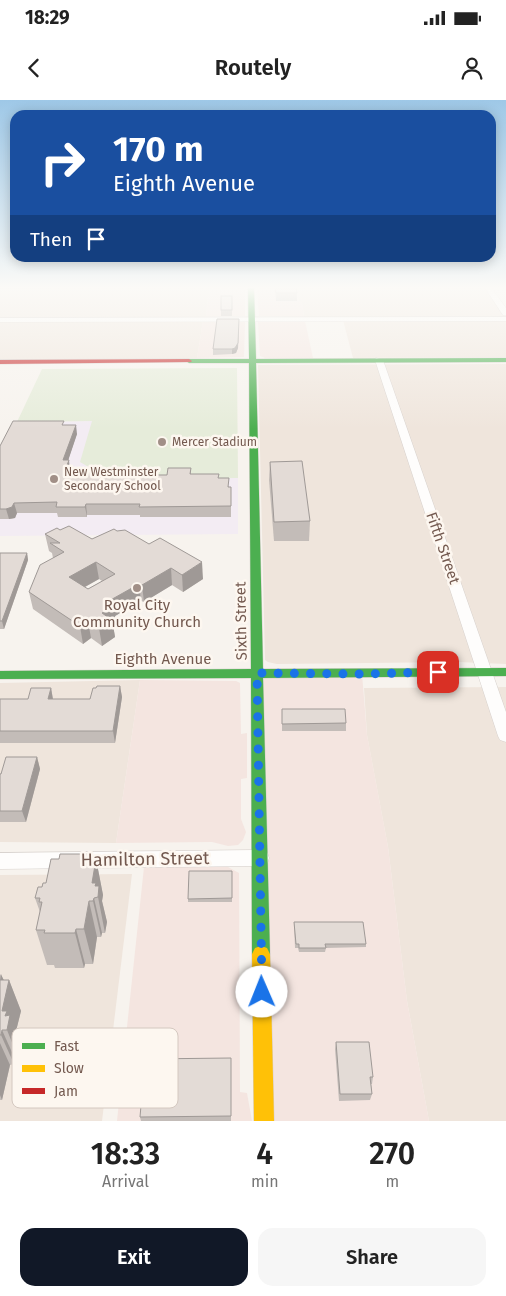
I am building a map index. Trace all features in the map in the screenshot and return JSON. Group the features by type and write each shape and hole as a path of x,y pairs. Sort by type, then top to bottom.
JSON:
{"street":[{"name":"Sixth Street","path":"251,334 264,1121"},
{"name":"Fifth Street","path":"380,360 506,736"},
{"path":"0,362 506,360"},
{"name":"Eighth Avenue","path":"0,675 506,672"},
{"name":"Hamilton Street","path":"0,861 260,858"}],"shaded area":[{"path":"0,334 201,334 197,358 0,359"},
{"path":"201,334 245,334 244,357 197,358"},
{"path":"259,334 308,334 313,358 265,358 260,356"},
{"path":"347,334 506,334 506,357 353,358"},
{"path":"506,364 506,664 458,662 277,664 265,660 258,365"},
{"name":"New Westminster Secondary School","path":"92,421 109,479 238,478 238,534 0,536 0,458 17,422"},
{"path":"257,673 362,674 367,735 388,847 407,1001 429,1121 264,1121"},
{"path":"140,680 116,843 0,842 0,683"},
{"path":"140,680 236,681 240,683 241,734 247,733 247,778 241,779 241,819 246,832 243,840 238,845 228,846 212,842 116,843"},
{"path":"506,687 506,1121 429,1121 407,1001 388,847 367,735 364,688"},
{"path":"144,867 228,867 239,873 240,1092 247,1093 252,1121 117,1121 118,1108 178,1108 178,1028 127,1028"},
{"path":"132,874 113,1028 12,1028 12,1108 104,1108 102,1121 0,1121 0,875"}],"green space":[{"name":"Mercer Stadium","path":"237,368 238,478 109,479 80,462 92,421 17,422 42,369"}],"building":[{"path":"215,334 238,334 238,343 235,348 213,349"},
{"name":"New Westminster Secondary School","path":"13,421 64,421 62,425 76,425 63,460 69,460 66,468 94,468 92,475 167,475 168,468 191,468 190,474 219,474 218,478 229,478 228,487 231,487 231,506 139,507 140,504 86,504 85,507 56,507 57,502 14,503 12,507 0,509 0,446"},
{"path":"302,461 310,521 274,522 270,462"},
{"path":"69,526 92,539 114,529 117,531 125,530 149,544 160,538 202,562 182,575 171,568 107,602 114,606 102,613 112,620 99,628 88,621 80,626 29,592 40,565 64,552 50,543 60,543 45,534 57,528 60,530","holes":["96,562 115,574 88,589 69,577"]},
{"path":"0,553 27,553 2,621 0,621"},
{"path":"97,686 120,686 113,731 0,731 0,699 28,699 31,688 51,688 48,699 90,699 93,688"},
{"path":"282,709 345,709 346,723 282,724"},
{"path":"6,757 37,757 22,811 0,811 0,774"},
{"path":"60,854 89,854 88,859 96,859 92,883 96,883 95,886 99,886 98,897 94,898 93,901 89,901 84,929 76,929 75,933 44,933 45,930 36,930 42,902 39,902 40,898 35,898 38,887 42,887 43,883 46,883 51,859 59,859"},
{"path":"189,871 232,871 232,898 188,899"},
{"path":"294,922 363,922 366,944 325,944 326,948 299,948 299,944 296,944"},
{"path":"0,980 9,980 2,1011 7,1011 5,1016 10,1015 7,1030 2,1030 1,1035 0,1035"},
{"path":"336,1042 369,1042 373,1077 370,1077 372,1094 340,1094"},
{"path":"231,1058 231,1116 140,1117 141,1108 178,1108 178,1059"}],"traffic: fast":[{"path":"252,334 261,954"},
{"path":"189,361 506,360"},
{"path":"0,675 506,672"}],"traffic: slow":[{"path":"261,954 264,1121"}],"traffic: jam":[{"path":"0,362 189,361"}],"place":[{"name":"Mercer Stadium","path":"162,442"},
{"name":"New Westminster Secondary School","path":"54,479"},
{"name":"Royal City Community Church","path":"137,588"}],"route":[{"path":"262,992 257,673 362,674 438,672"}]}
